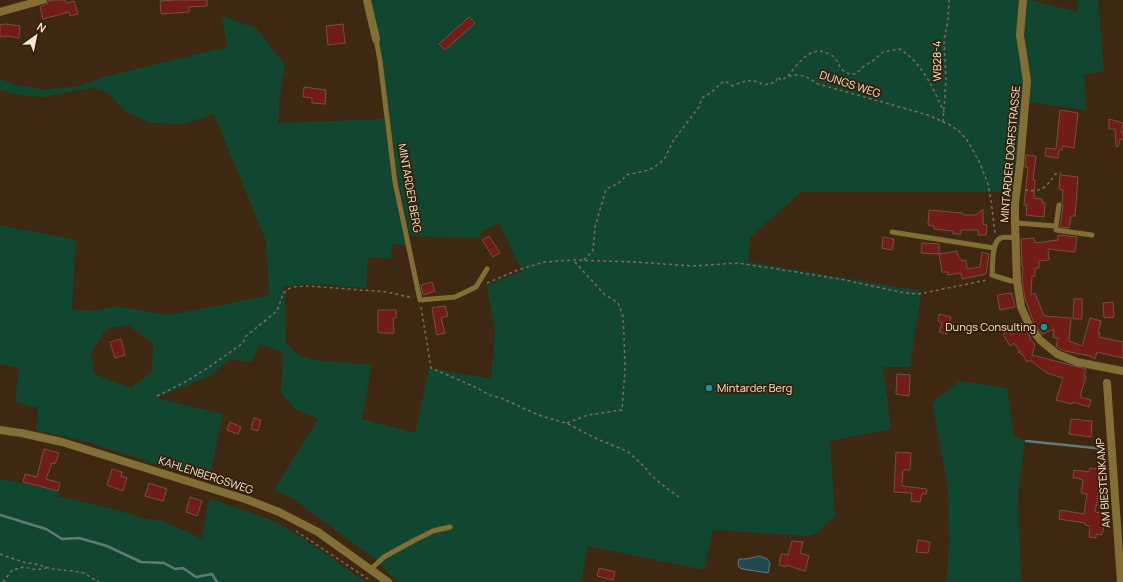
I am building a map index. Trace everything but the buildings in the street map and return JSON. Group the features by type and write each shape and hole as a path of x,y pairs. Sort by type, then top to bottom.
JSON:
{"street":[{"path":"0,12 43,0"},
{"name":"MINTARDER BERG","path":"367,0 376,39"},
{"name":"MINTARDER DORFSTRASSE","path":"1023,0 1020,35 1027,81 1015,203 1017,281 1021,307 1029,325 1040,340 1057,354 1078,362 1123,371"},
{"name":"AM BIESTENKAMP","path":"1107,383 1121,582"},
{"name":"KAHLENBERGSWEG","path":"0,430 62,442 248,500 279,512 318,532 388,582"}],"lane":[{"name":"MINTARDER BERG","path":"376,39 395,182 420,300"},
{"path":"1059,206 1056,230 1092,235"},
{"path":"1015,223 1056,226"},
{"path":"892,232 994,248"},
{"name":"MINTARDER DORFSTRASSE","path":"996,241 1001,238 1015,238"},
{"path":"996,241 992,275 1011,281 1017,281"},
{"path":"420,300 455,297 476,287 487,269"},
{"path":"370,570 384,557 413,541 434,531 450,527"}],"path":[{"name":"WB28-4","path":"943,122 946,80 944,40 948,20 949,0"},
{"path":"788,77 801,61 813,52 824,52 833,56 841,69 850,74 856,74 884,52 900,49 908,54 921,68 944,112"},
{"name":"DUNGS WEG","path":"584,260 593,251 595,227 606,189 621,182 626,175 649,170 660,163 665,158 673,141 699,106 702,98 725,81 733,86 748,80 757,81 764,85 776,82 777,77 781,80 795,74 808,78 818,84 928,115 960,132 967,140 980,163 988,184 992,200 992,214 996,241"},
{"path":"1017,189 1038,191 1050,182 1055,174 1061,173"},
{"path":"566,423 588,414 622,410 625,370 623,316 618,303 604,294 573,260"},
{"path":"476,287 518,270 544,262 573,260 693,266 738,263 840,279 905,293 919,294 988,280 992,275"},
{"path":"157,396 188,381 235,349 242,343 245,337 277,311 284,294 288,289 308,286 387,292 420,300 431,368 541,416 566,423 597,439 628,452 660,483 680,498"},
{"path":"295,530 372,582"},
{"path":"0,554 47,568 72,570 84,573 99,582"},
{"path":"3,582 12,570 24,567 36,570 47,568"}],"green space":[{"path":"371,0 1030,0 1078,12 1077,0 1098,0 1104,71 1084,74 1086,110 1028,102 1013,192 801,192 750,237 748,262 921,291 910,367 883,367 891,429 830,441 835,516 815,534 807,536 713,530 704,570 588,546 581,582 400,582 391,576 375,559 295,500 274,490 318,419 295,409 281,393 283,352 260,344 251,362 230,359 210,376 156,398 223,414 209,478 205,480 91,443 36,430 38,408 15,402 19,368 0,364 0,225 76,240 72,309 93,311 116,306 168,315 269,295 266,241 214,114 185,124 151,123 126,112 107,92 90,88 44,97 19,95 0,90 0,79 14,84 44,90 80,86 104,77 227,47 222,16 256,28 285,65 280,95 278,123 384,119 393,182 406,246 392,244 391,259 368,257 366,288 308,284 283,287 285,294 286,343 298,355 316,360 372,365 362,419 415,433 429,368 491,379 495,333 487,285 522,271 499,223 482,232 479,238 410,236 398,179","holes":["128,325 153,343 152,372 131,388 94,374 91,353 106,329"]},
{"path":"959,381 1007,388 1014,437 1025,441 1018,494 1021,582 947,582 949,542 948,488 932,403"},
{"path":"0,479 58,491 57,496 125,512 142,518 163,521 202,539 209,498 273,521 297,534 366,582 0,582"}],"water":[{"path":"760,556 767,559 770,563 768,573 743,569 738,565 739,559"}],"waterway":[{"path":"1026,441 1105,449"},
{"path":"0,515 46,529 62,539 79,538 107,546 141,562 164,563 175,569 183,568 196,577 212,574 217,582"}],"place":[{"name":"Dungs Consulting","path":"1044,327"},
{"name":"Mintarder Berg","path":"709,388"}]}
